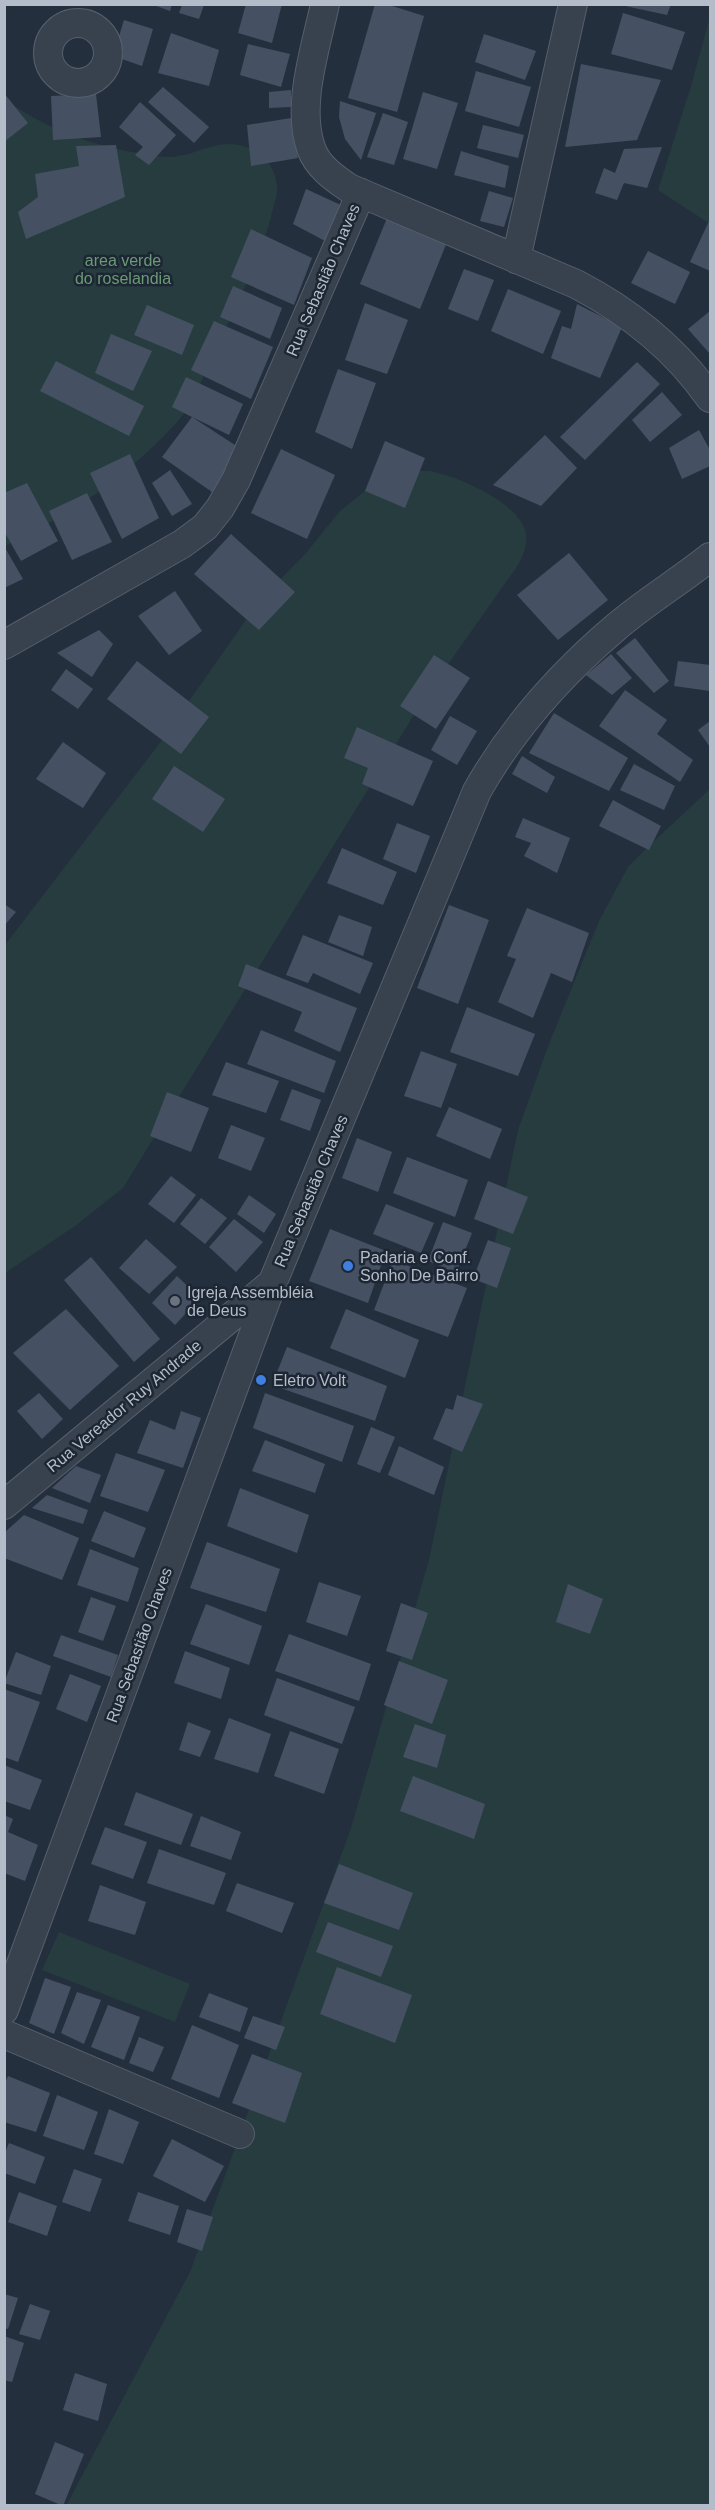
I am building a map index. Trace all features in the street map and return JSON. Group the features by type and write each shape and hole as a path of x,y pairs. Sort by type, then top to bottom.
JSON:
{"street":[{"path":"325,4 306,96 307,132 312,150 321,165 334,178 361,193"},
{"path":"516,259 573,4"},
{"name":"Rua Sebastião Chaves","path":"4,645 182,544 205,527 220,508 248,453 361,193 592,292 639,322 666,345 711,398"},
{"name":"Rua Sebastião Chaves","path":"4,2010 272,1284 472,802 490,768 522,724 579,660 652,598 711,557"},
{"name":"Rua Vereador Ruy Andrade","path":"4,1505 272,1284"},
{"path":"4,2034 240,2134"}],"green space":[{"path":"710,17 710,224 658,190"},
{"name":"area verde do roselandia","path":"4,99 51,127 120,150 165,157 189,154 221,145 244,146 257,152 271,166 277,190 266,235 252,270 197,391 183,415 146,453 109,484 49,524 5,546"},
{"path":"410,471 429,471 454,478 498,500 510,510 520,520 526,534 525,548 518,565 423,700 123,1188 75,1226 5,1273 5,945 156,748 260,600 306,553 340,511 365,491"},
{"path":"710,789 710,2505 66,2506 190,2272 351,1828 429,1560 518,1130 549,1044 599,921 628,867"},
{"path":"59,1932 190,1984 175,2022 42,1970"}],"building":[{"path":"151,4 172,4 170,11"},
{"path":"246,4 282,4 272,43 238,33"},
{"path":"375,4 386,4 424,16 397,112 348,98"},
{"path":"616,4 671,4 667,15"},
{"path":"182,5 204,5 199,19 179,13"},
{"path":"623,13 685,32 672,70 611,54"},
{"path":"124,20 153,29 142,66 113,56"},
{"path":"171,33 219,50 209,86 158,73"},
{"path":"484,34 536,51 525,80 475,62"},
{"path":"248,44 290,54 281,87 240,75"},
{"path":"581,64 661,80 637,140 565,147"},
{"path":"476,71 531,87 519,127 465,111"},
{"path":"163,87 209,127 194,143 148,102"},
{"path":"291,90 291,107 269,108 269,92"},
{"path":"423,92 458,103 437,169 403,159"},
{"path":"4,93 28,123 4,142"},
{"path":"96,94 101,137 53,140 51,96"},
{"path":"340,101 376,113 361,160 345,139 339,117"},
{"path":"140,102 176,135 149,165 135,155 143,147 119,127"},
{"path":"383,113 408,122 394,165 367,157"},
{"path":"291,118 298,158 251,166 247,125"},
{"path":"483,125 524,135 518,158 477,148"},
{"path":"116,145 125,197 26,239 18,212 38,197 35,174 79,166 76,146"},
{"path":"662,147 647,188 624,183 617,200 595,193 604,168 615,173 624,149"},
{"path":"461,151 509,166 505,188 454,175"},
{"path":"306,189 343,206 327,242 293,224"},
{"path":"489,191 513,198 504,227 480,221"},
{"path":"387,218 447,242 420,309 360,284"},
{"path":"710,219 710,271 690,262"},
{"path":"251,229 312,258 294,305 231,277"},
{"path":"648,251 690,272 675,304 631,283"},
{"path":"464,269 494,280 478,321 448,309"},
{"path":"233,286 282,308 270,339 220,317"},
{"path":"508,289 561,311 543,354 491,331"},
{"path":"365,303 408,320 387,374 345,360"},
{"path":"577,304 622,327 600,378 551,358 562,326 571,329"},
{"path":"147,305 194,325 182,355 134,335"},
{"path":"710,311 710,354 688,329"},
{"path":"214,321 273,347 251,399 191,370"},
{"path":"111,334 152,351 133,391 95,373"},
{"path":"56,361 144,406 129,436 40,391"},
{"path":"637,362 660,384 585,460 560,437"},
{"path":"338,369 376,383 352,449 315,432"},
{"path":"186,377 243,404 229,435 172,407"},
{"path":"662,392 682,415 650,442 632,420"},
{"path":"192,417 241,449 212,492 162,457"},
{"path":"699,430 710,450 710,466 682,479 669,448"},
{"path":"545,435 577,468 541,506 493,485"},
{"path":"385,441 425,458 405,508 365,491"},
{"path":"281,449 335,475 307,539 251,513"},
{"path":"130,454 159,518 122,539 90,473"},
{"path":"170,470 192,504 172,516 152,483"},
{"path":"27,483 58,541 21,561 4,531 4,493"},
{"path":"87,493 112,542 72,560 49,511"},
{"path":"231,534 295,592 259,630 194,574"},
{"path":"4,546 23,579 4,588"},
{"path":"569,553 608,600 558,640 517,595"},
{"path":"175,591 202,631 169,655 138,616"},
{"path":"99,630 113,644 92,677 57,653"},
{"path":"635,638 669,681 654,693 616,653"},
{"path":"611,654 632,678 612,695 586,675"},
{"path":"434,655 470,678 436,729 400,706"},
{"path":"137,661 209,717 181,754 107,699"},
{"path":"678,661 710,665 710,691 674,686"},
{"path":"66,669 93,689 78,709 51,690"},
{"path":"625,690 667,720 657,734 693,760 680,782 599,726"},
{"path":"554,713 628,758 609,791 529,753"},
{"path":"450,716 477,731 457,765 431,750"},
{"path":"710,721 710,747 698,730"},
{"path":"357,727 433,761 413,806 362,784 368,768 344,758"},
{"path":"63,742 106,773 83,808 36,779"},
{"path":"522,756 555,777 547,793 512,774"},
{"path":"634,764 675,786 664,810 620,790"},
{"path":"174,766 225,799 203,832 152,799"},
{"path":"613,800 661,826 649,850 599,826"},
{"path":"523,818 570,838 557,873 524,856 531,843 515,837"},
{"path":"397,823 430,836 416,873 383,859"},
{"path":"342,848 397,872 383,905 327,883"},
{"path":"4,904 16,912 4,926"},
{"path":"449,905 489,920 458,1004 417,988"},
{"path":"527,908 589,933 572,982 551,973 533,1018 498,1002 516,959 507,956"},
{"path":"339,915 372,927 363,956 328,942"},
{"path":"303,935 373,963 360,994 313,973 308,983 286,975"},
{"path":"246,964 357,1008 340,1052 294,1031 302,1012 238,986"},
{"path":"467,1007 535,1034 518,1076 450,1052"},
{"path":"261,1030 336,1061 324,1093 247,1064"},
{"path":"421,1051 457,1064 441,1108 404,1096"},
{"path":"226,1062 279,1081 266,1113 212,1095"},
{"path":"292,1089 321,1100 310,1131 280,1120"},
{"path":"167,1092 209,1108 191,1152 150,1136"},
{"path":"449,1107 502,1129 490,1159 436,1136"},
{"path":"231,1125 265,1138 251,1171 218,1158"},
{"path":"357,1138 392,1152 378,1192 342,1178"},
{"path":"407,1157 468,1180 455,1217 393,1193"},
{"path":"171,1176 196,1195 174,1223 148,1204"},
{"path":"488,1181 528,1197 513,1234 474,1219"},
{"path":"249,1195 276,1214 264,1233 237,1214"},
{"path":"201,1198 227,1218 205,1244 180,1224"},
{"path":"386,1204 434,1223 421,1253 373,1234"},
{"path":"234,1219 263,1242 236,1272 209,1247"},
{"path":"443,1222 472,1233 456,1273 428,1261"},
{"name":"Padaria e Conf. Sonho De Bairro","path":"330,1229 386,1251 368,1303 309,1281"},
{"path":"146,1239 177,1267 149,1294 119,1268"},
{"path":"488,1240 511,1248 497,1288 473,1279"},
{"path":"91,1257 160,1339 134,1362 64,1280"},
{"path":"393,1260 467,1288 448,1337 374,1310"},
{"path":"177,1276 200,1298 175,1325 152,1303"},
{"path":"66,1309 119,1366 70,1410 13,1353"},
{"path":"346,1309 419,1340 405,1378 330,1348"},
{"path":"287,1347 387,1386 375,1421 272,1385"},
{"path":"39,1393 63,1419 42,1439 17,1411"},
{"path":"265,1393 354,1426 342,1462 253,1428"},
{"path":"457,1395 483,1404 462,1452 433,1439 446,1408 453,1410"},
{"path":"181,1411 201,1418 183,1468 137,1453 150,1420 175,1430"},
{"path":"371,1427 395,1437 380,1473 357,1464"},
{"path":"265,1440 325,1464 315,1493 252,1471"},
{"path":"399,1446 444,1467 434,1495 388,1475"},
{"path":"116,1453 165,1470 148,1512 100,1496"},
{"path":"76,1466 101,1475 90,1503 52,1488"},
{"path":"240,1488 309,1515 297,1553 227,1526"},
{"path":"47,1495 88,1510 83,1524 32,1508"},
{"path":"104,1511 146,1528 134,1558 91,1541"},
{"path":"24,1515 79,1538 62,1580 4,1558 4,1533"},
{"path":"207,1542 280,1569 266,1612 190,1588"},
{"path":"90,1549 139,1568 128,1602 77,1585"},
{"path":"319,1582 361,1596 347,1636 306,1622"},
{"path":"568,1584 603,1599 590,1634 556,1622"},
{"path":"91,1597 116,1606 103,1641 78,1632"},
{"path":"401,1603 428,1613 412,1660 386,1651"},
{"path":"206,1604 262,1626 249,1665 190,1644"},
{"path":"289,1634 371,1664 359,1701 275,1671"},
{"path":"61,1635 118,1655 111,1677 53,1656"},
{"path":"185,1651 230,1668 221,1699 174,1683"},
{"path":"16,1652 51,1666 41,1695 4,1683"},
{"path":"399,1661 448,1680 432,1724 384,1705"},
{"path":"70,1674 101,1686 87,1722 56,1709"},
{"path":"277,1678 355,1707 342,1744 264,1715"},
{"path":"4,1689 40,1702 18,1762 4,1757"},
{"path":"229,1718 271,1734 258,1773 214,1759"},
{"path":"188,1722 211,1731 200,1757 179,1750"},
{"path":"415,1724 446,1735 437,1768 403,1757"},
{"path":"290,1731 339,1749 324,1794 274,1776"},
{"path":"4,1765 42,1780 30,1810 4,1801"},
{"path":"413,1776 485,1804 474,1839 400,1811"},
{"path":"136,1792 193,1814 181,1845 124,1825"},
{"path":"4,1815 13,1819 8,1832 38,1845 25,1881 4,1873"},
{"path":"201,1816 241,1832 231,1860 190,1846"},
{"path":"105,1827 147,1842 133,1879 91,1864"},
{"path":"159,1849 226,1873 214,1905 147,1883"},
{"path":"339,1864 413,1893 399,1930 324,1903"},
{"path":"237,1883 294,1903 282,1933 226,1911"},
{"path":"100,1885 146,1902 135,1935 88,1921"},
{"path":"328,1922 393,1946 381,1977 316,1952"},
{"path":"337,1967 412,1995 395,2043 320,2014"},
{"path":"45,1978 71,1987 54,2034 29,2023"},
{"path":"77,1992 101,2000 84,2044 61,2033"},
{"path":"209,1993 248,2008 240,2032 199,2017"},
{"path":"108,2005 140,2017 124,2060 91,2047"},
{"path":"253,2016 285,2027 276,2050 244,2038"},
{"path":"192,2025 239,2045 219,2098 171,2079"},
{"path":"139,2037 164,2047 153,2072 129,2063"},
{"path":"252,2054 302,2073 285,2123 232,2103"},
{"path":"8,2076 50,2093 36,2132 4,2122 4,2085"},
{"path":"57,2095 98,2112 84,2150 43,2136"},
{"path":"109,2109 139,2122 123,2164 94,2154"},
{"path":"172,2139 224,2166 205,2202 153,2176"},
{"path":"9,2143 45,2157 35,2184 4,2173 4,2155"},
{"path":"74,2169 102,2179 90,2212 62,2202"},
{"path":"19,2192 57,2206 47,2236 8,2222"},
{"path":"138,2192 179,2206 170,2235 128,2221"},
{"path":"187,2209 213,2217 202,2251 177,2242"},
{"path":"4,2294 18,2298 8,2329 4,2328"},
{"path":"30,2304 50,2311 40,2340 19,2334"},
{"path":"4,2336 24,2343 12,2382 4,2380"},
{"path":"75,2373 107,2384 98,2421 63,2410"},
{"path":"55,2442 84,2454 63,2506 35,2494"}],"place":[{"name":"Padaria e Conf. Sonho De Bairro","path":"348,1266"},
{"name":"Igreja Assembléia de Deus","path":"175,1301"},
{"name":"Eletro Volt","path":"261,1380"}]}
